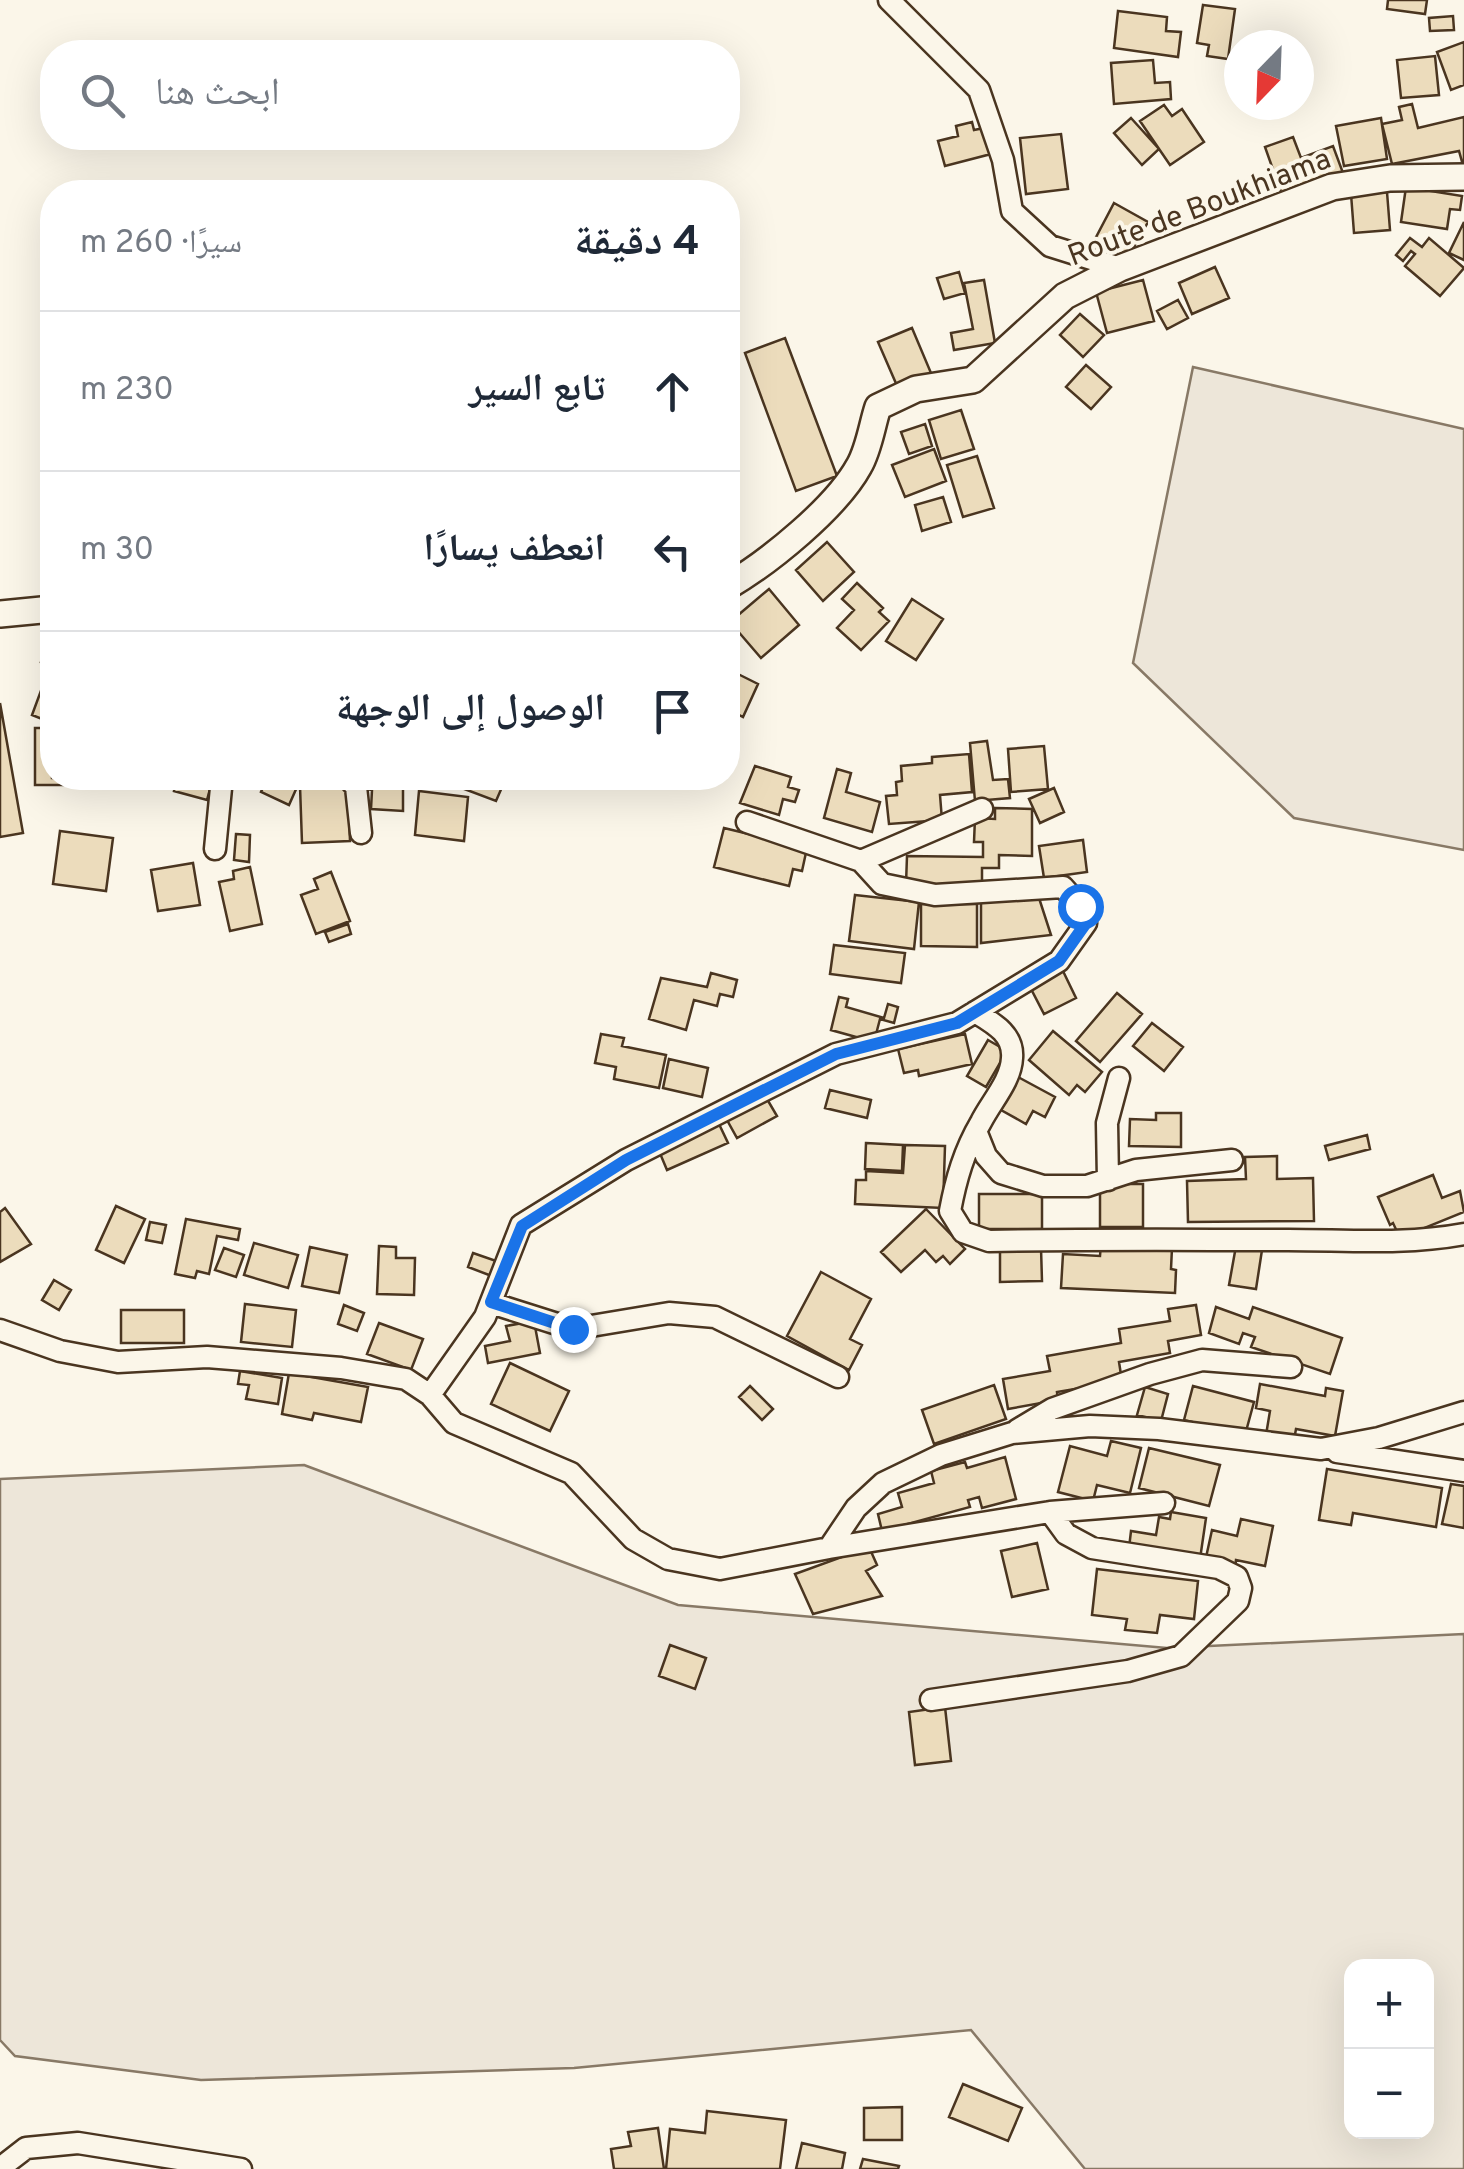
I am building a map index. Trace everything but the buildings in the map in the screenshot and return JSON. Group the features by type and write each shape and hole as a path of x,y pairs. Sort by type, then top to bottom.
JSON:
{"street":[{"path":"890,0 979,90 1003,160 1012,210 1050,246 1120,268"},
{"name":"Route de Boukhiama","path":"740,579 819,515 860,466 878,407 916,389 973,380 1065,296 1120,268 1332,187 1390,178 1464,177"},
{"path":"0,614 40,610"},
{"path":"215,849 221,790"},
{"path":"356,790 361,834"},
{"path":"861,861 982,809"},
{"path":"430,1395 485,1317 522,1226 626,1160 836,1054 957,1023 1059,961 1086,923 1080,906 1063,887 935,896 882,884 861,861 747,822"},
{"path":"975,1012 1003,1029 1013,1056 1006,1080 958,1170 950,1212 963,1232 989,1240 1374,1243 1408,1243 1464,1234"},
{"path":"1108,1180 1107,1123 1118,1078"},
{"path":"976,1131 986,1156 1000,1173 1043,1186 1087,1186 1136,1170 1232,1160"},
{"path":"491,1302 573,1329 670,1313 715,1318 838,1378"},
{"path":"0,1330 60,1350 118,1362 208,1357 341,1368 406,1379 430,1395 454,1422 570,1473 633,1539 668,1559 720,1569 1050,1512 1164,1503"},
{"path":"1012,1433 1052,1409 1202,1360 1292,1367"},
{"path":"1320,1449 1379,1438 1464,1412"},
{"path":"829,1548 856,1508 882,1483 941,1456 1012,1433 1090,1426 1159,1429 1464,1471"},
{"path":"931,1700 1128,1671 1181,1656 1238,1602 1241,1588 1236,1576 1219,1568 1092,1548 1066,1534 1050,1512"},
{"path":"0,2168 26,2148 78,2143 242,2169"}],"shaded area":[{"path":"1193,367 1464,429 1464,850 1294,818 1133,663"},
{"path":"304,1465 678,1605 1167,1648 1464,1634 1464,2169 1085,2169 971,2030 574,2068 201,2080 15,2056 0,2040 0,1479"}],"route":[{"path":"573,1329 491,1302 522,1226 626,1160 836,1054 957,1023 1059,961 1086,923 1080,906"}]}
